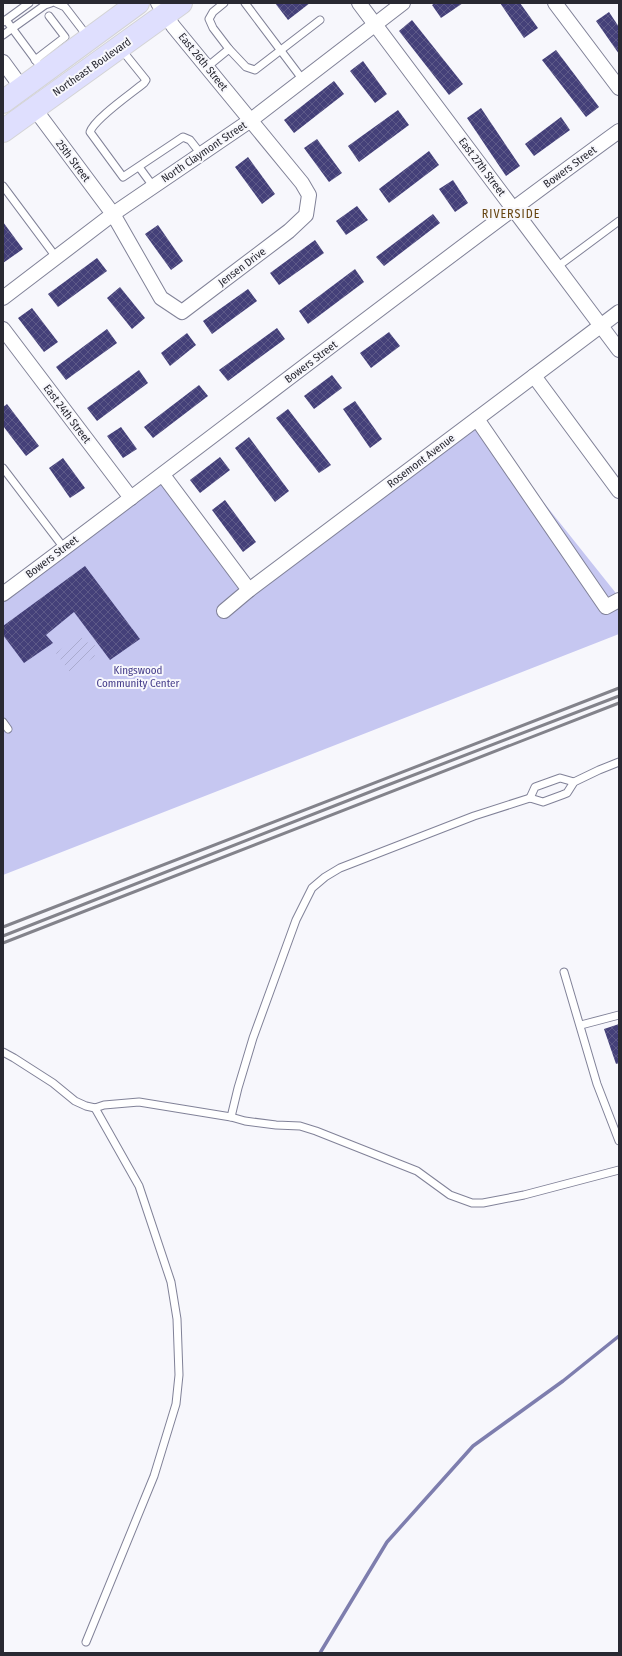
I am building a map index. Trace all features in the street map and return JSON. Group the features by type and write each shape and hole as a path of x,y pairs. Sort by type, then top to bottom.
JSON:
{"main road":[{"name":"Northeast Boulevard","path":"3,131 120,47 168,7"},
{"path":"3,102 22,88 40,66 89,39 126,8"}],"street":[{"name":"East 27th Street","path":"359,3 619,350"},
{"name":"North Claymont Street","path":"3,298 112,214 251,120 403,3"},
{"path":"554,3 619,88"},
{"name":"East 26th Street","path":"168,7 207,67 251,120"},
{"path":"4,66 22,88"},
{"name":"25th Street","path":"34,108 112,214"},
{"name":"Jensen Drive","path":"112,214 161,298 182,312 289,231 306,215 308,195 302,183 251,120"},
{"name":"Bowers Street","path":"3,592 163,475 513,208 619,131"},
{"name":"Rosemont Avenue","path":"224,611 248,590 601,327 619,312"},
{"name":"East 24th Street","path":"3,329 132,498"},
{"path":"534,376 619,491"},
{"path":"477,419 606,607 619,600"},
{"path":"163,475 248,590"}],"lane":[{"path":"29,3 5,21 12,28 40,66 64,37 49,16"},
{"path":"3,35 45,4 51,3"},
{"path":"56,3 65,7 89,39"},
{"path":"224,3 213,12 209,20 229,50 246,67 255,70 320,20"},
{"path":"245,3 303,80"},
{"path":"120,47 146,80 102,117 92,127 90,132 123,177 139,168 183,137 190,140 201,154"},
{"path":"207,67 229,50"},
{"path":"139,168 153,186"},
{"path":"3,186 56,257"},
{"path":"557,267 619,221"},
{"path":"3,468 64,548"},
{"path":"3,722 8,729"},
{"path":"231,1117 247,1059 270,987 296,920 312,888 325,877 366,858 474,816 530,798 543,802 566,793 574,782 619,762"},
{"path":"530,798 534,787 560,778 574,782"},
{"path":"564,972 581,1025 597,1084 619,1141"},
{"path":"581,1025 619,1015"},
{"path":"3,1052 53,1083 75,1101 95,1108 104,1105 139,1102 231,1117 245,1121 300,1126 417,1171 450,1196 472,1203 483,1203 524,1194 619,1170"},
{"path":"86,1642 154,1476 176,1404 179,1382 177,1319 171,1282 138,1186 95,1108"}],"green space":[{"name":"Kingswood Community Center","path":"477,419 619,597 619,634 3,875 3,595 158,479 246,592"},
{"path":"80,635 86,643 91,641 97,648 92,652 95,656 71,674 56,653"}],"building":[{"path":"275,3 310,3 288,20"},
{"path":"435,3 463,3 441,18 432,5"},
{"path":"500,3 520,3 538,28 524,38"},
{"path":"609,12 619,27 619,54 596,21"},
{"path":"412,20 463,84 449,95 399,31"},
{"path":"556,50 599,107 586,117 542,60"},
{"path":"363,61 387,94 375,103 350,71"},
{"path":"334,81 344,94 294,133 284,120"},
{"path":"481,108 520,166 506,176 467,118"},
{"path":"398,110 409,125 359,162 348,146"},
{"path":"561,117 570,130 534,156 525,144"},
{"path":"317,139 342,173 329,182 304,148"},
{"path":"429,151 439,165 389,203 379,189"},
{"path":"248,157 275,194 262,204 235,167"},
{"path":"453,180 468,203 455,212 439,189"},
{"path":"357,206 368,220 346,235 336,221"},
{"path":"433,214 440,223 384,266 376,257"},
{"path":"3,222 23,249 3,263"},
{"path":"158,225 183,261 171,270 145,234"},
{"path":"315,240 324,253 279,285 270,273"},
{"path":"97,258 107,271 58,307 48,294"},
{"path":"355,269 364,282 308,324 299,311"},
{"path":"120,287 145,318 132,329 107,298"},
{"path":"248,289 257,301 212,334 203,321"},
{"path":"32,308 58,342 44,352 18,318"},
{"path":"277,328 285,339 228,381 219,370"},
{"path":"107,329 117,343 66,380 56,367"},
{"path":"389,332 400,346 371,368 360,353"},
{"path":"187,333 196,345 170,366 161,353"},
{"path":"139,370 148,383 97,421 87,408"},
{"path":"332,375 342,388 314,409 304,396"},
{"path":"199,385 208,396 153,438 144,427"},
{"path":"355,401 382,439 370,448 343,409"},
{"path":"7,404 39,446 26,456 3,426 3,407"},
{"path":"288,409 331,465 319,473 276,418"},
{"path":"121,427 137,449 123,458 107,436"},
{"path":"249,437 289,491 275,502 235,448"},
{"path":"220,457 230,470 200,493 190,480"},
{"path":"63,458 85,488 70,498 49,468"},
{"path":"225,500 256,542 243,552 212,510"},
{"name":"Kingswood Community Center","path":"85,566 140,639 110,660 74,612 46,635 53,643 24,663 3,635 3,626"},
{"path":"619,1024 619,1063 616,1064 604,1029"}],"waterway":[{"path":"320,1653 387,1542 473,1446 563,1381 619,1336"}],"railway":[{"path":"3,927 619,688"},
{"path":"3,936 619,696"},
{"path":"3,943 619,703"}],"district":[{"name":"RIVERSIDE","path":"511,214"}]}
